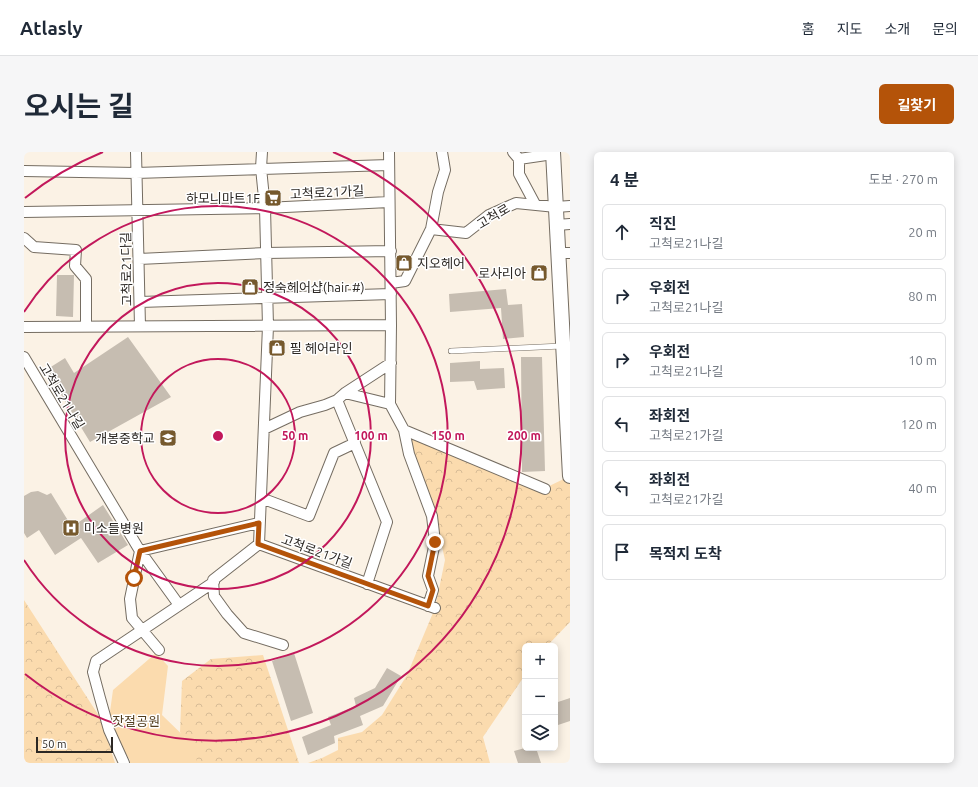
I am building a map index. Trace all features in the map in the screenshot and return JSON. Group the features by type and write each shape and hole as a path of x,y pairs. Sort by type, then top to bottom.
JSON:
{"main road":[{"path":"553,153 556,206 563,224 563,346 567,386 570,476"}],"street":[{"name":"고척로21다길","path":"136,152 140,326"},
{"path":"124,763 109,730 93,672 96,661 214,582 214,580 258,544 268,326 265,208 261,168 262,152"},
{"name":"고척로21가길","path":"258,544 431,607 433,590 428,576 435,542 432,516 409,454 404,430 390,404 391,251 388,152"},
{"path":"391,283 405,281 431,229 438,192 445,170 442,152"},
{"path":"535,204 519,174 516,156 553,153"},
{"path":"24,171 136,173 389,165"},
{"name":"고척로21가길","path":"265,208 389,202"},
{"name":"고척로","path":"431,229 466,233 490,215 516,203 570,206"},
{"path":"24,212 265,208"},
{"path":"24,238 34,246 76,250 75,266 86,280 86,327"},
{"path":"139,259 266,253 391,251"},
{"path":"140,302 391,294"},
{"path":"24,327 391,325"},
{"name":"고척로21나길","path":"24,357 140,551 179,605"},
{"path":"264,429 300,412 337,400 345,393 391,363"},
{"path":"345,393 390,404"},
{"path":"337,400 386,522 367,584"},
{"path":"404,430 545,488"},
{"path":"261,498 310,516 334,453 355,443"},
{"path":"159,650 132,618 130,599 140,551 259,523"},
{"path":"214,582 214,596 227,614 244,633 283,644"}],"lane":[{"path":"451,350 563,346"}],"green space":[{"path":"404,430 545,488 570,476 570,622 550,643 522,643 522,679 483,737 490,763 308,763 338,750 338,738 362,732 382,715 407,675 435,608 445,560 432,501"},
{"path":"24,600 101,719 115,763 24,763"},
{"name":"잣절공원","path":"156,653 168,666 162,715 195,747 197,763 130,763 130,760 108,726 113,690"},
{"path":"263,655 299,763 196,763 180,732 182,681 211,659"}],"building":[{"path":"57,275 74,275 73,317 56,316"},
{"path":"506,289 508,305 522,304 524,337 503,339 501,308 450,312 449,294"},
{"path":"128,337 171,397 90,442 46,370 65,358 74,373"},
{"path":"521,357 542,357 545,471 522,472"},
{"path":"480,361 480,369 504,368 505,388 477,390 474,381 450,382 450,363"},
{"name":"미소들병원","path":"38,491 47,495 51,493 72,527 103,505 128,545 98,563 81,538 55,555 39,530 27,538 24,533 24,496 31,492"},
{"path":"294,653 313,713 291,721 272,661"},
{"path":"387,668 401,676 383,706 360,716 363,725 334,736 335,743 308,755 302,737 331,725 328,717 356,706 354,698 375,688"},
{"path":"570,698 570,721 558,725 558,715 558,702"},
{"path":"522,749 522,751 537,751 541,763 518,763 514,751"}],"place":[{"name":"하모니마트1F","path":"273,198"},
{"name":"지오헤어","path":"404,263"},
{"name":"로사리아","path":"539,273"},
{"name":"정숙헤어샵(hair #)","path":"250,287"},
{"name":"필 헤어라인","path":"277,348"},
{"name":"개봉중학교","path":"168,438"},
{"name":"미소들병원","path":"71,528"}],"route":[{"path":"134,578 140,551 259,523 258,544 428,606 433,590 428,576 435,542"}]}
